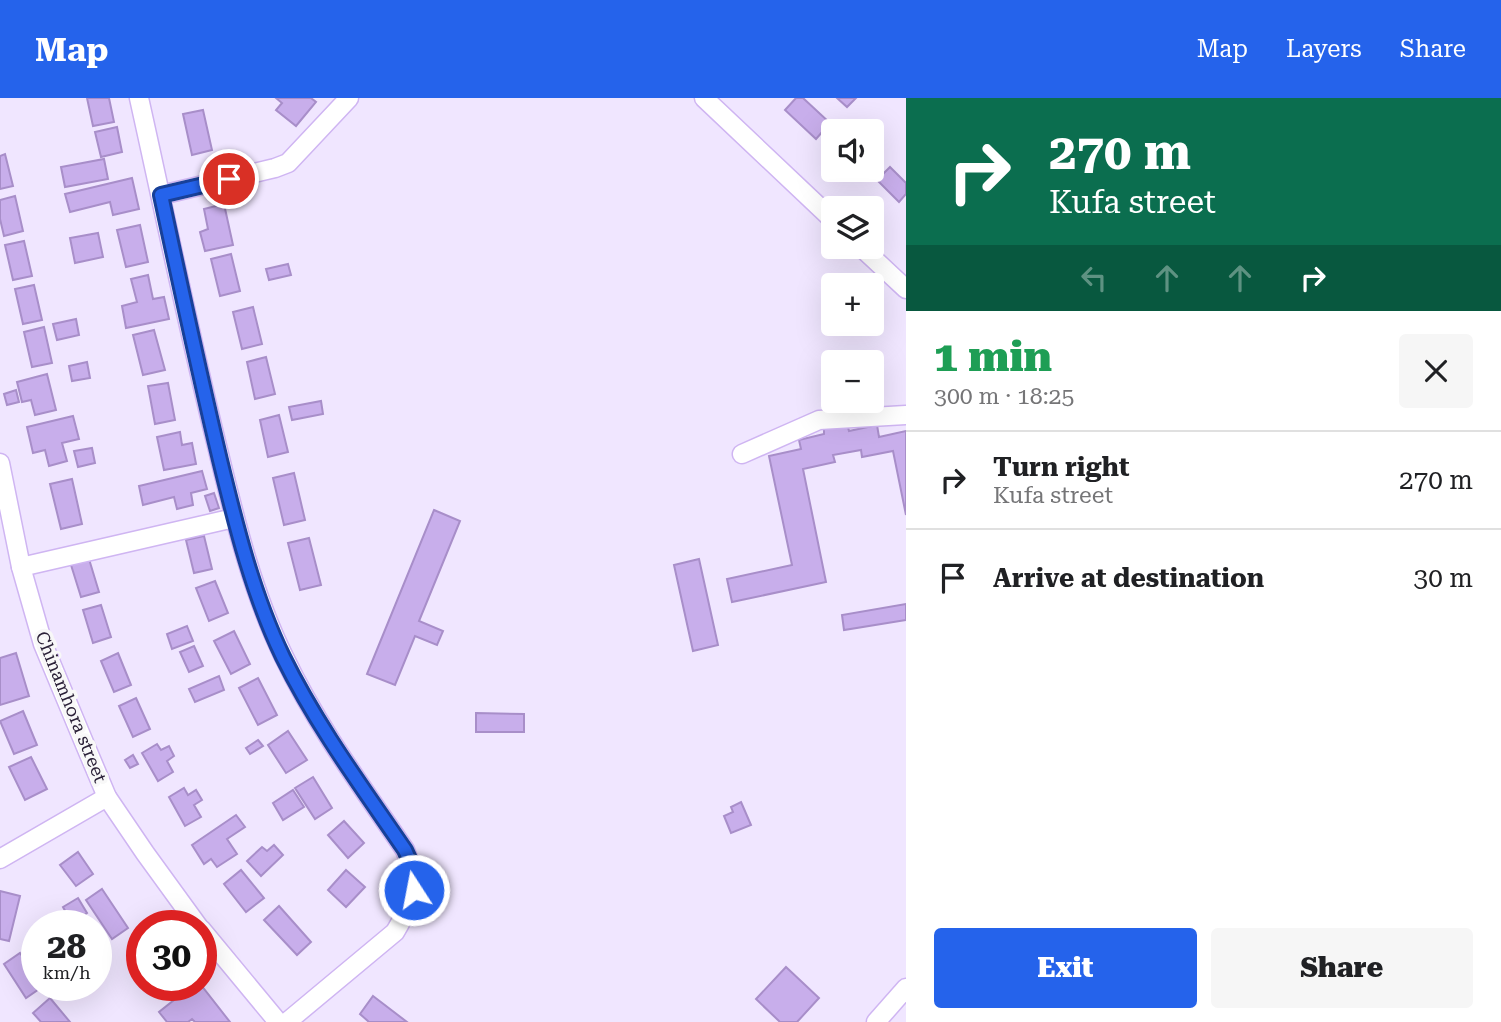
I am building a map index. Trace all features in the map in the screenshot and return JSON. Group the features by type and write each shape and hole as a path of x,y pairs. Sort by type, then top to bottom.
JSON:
{"street":[{"path":"139,98 204,396 234,518 254,583 283,656 322,728 405,850 413,868 414,890 405,916 395,933 287,1022"},
{"path":"161,195 288,163 349,98"},
{"path":"704,98 821,209"},
{"path":"874,259 906,289"},
{"path":"742,454 819,420 906,415"},
{"name":"Chinamhora street","path":"0,463 22,567 43,644 107,797 187,910"},
{"path":"22,567 234,518"},
{"path":"0,859 107,797"},
{"name":"Chinamhora street","path":"217,948 278,1022"},
{"path":"876,1022 906,988"}],"building":[{"path":"87,98 109,98 114,122 93,126"},
{"path":"276,98 311,98 316,102 296,126 276,110 282,103"},
{"path":"796,98 803,98 826,119 821,119 821,133 816,139 785,110"},
{"path":"837,98 856,98 847,107"},
{"path":"203,110 212,150 192,155 183,114"},
{"path":"117,127 122,152 101,157 95,132"},
{"path":"5,154 13,186 0,189 0,156"},
{"path":"104,159 108,179 65,187 61,167"},
{"path":"890,167 906,183 906,194 899,202 879,182 884,182 884,173"},
{"path":"132,178 139,209 113,215 110,202 70,212 65,194"},
{"path":"15,196 23,231 4,236 0,200"},
{"path":"224,204 233,245 205,251 200,232 208,229 204,209"},
{"path":"140,225 148,262 126,267 117,230"},
{"path":"98,233 103,257 75,263 70,238"},
{"path":"24,241 32,276 13,280 5,245"},
{"path":"231,254 240,291 220,296 211,259"},
{"path":"288,264 291,275 269,280 266,269"},
{"path":"148,275 153,299 164,297 169,319 126,328 122,306 137,302 131,279"},
{"path":"34,285 42,320 23,324 15,289"},
{"path":"253,307 262,344 242,349 233,312"},
{"path":"76,319 79,335 57,340 53,324"},
{"path":"44,327 52,363 32,367 24,332"},
{"path":"154,330 165,370 143,375 133,335"},
{"path":"266,357 275,394 255,399 247,362"},
{"path":"87,362 90,378 72,381 69,366"},
{"path":"47,374 56,410 35,415 31,400 22,402 17,382"},
{"path":"168,383 175,420 155,424 148,386"},
{"path":"16,390 19,402 7,405 4,394"},
{"path":"321,401 323,414 292,420 289,407"},
{"path":"279,415 288,452 268,457 260,420"},
{"path":"73,416 79,439 62,443 67,461 49,466 45,450 33,453 27,427"},
{"path":"847,424 849,431 877,425 879,437 906,431 906,515 893,451 862,457 861,450 833,455 835,462 803,469 826,582 732,602 727,579 792,565 769,456 801,449 799,440 824,434 824,429"},
{"path":"180,432 182,445 192,443 196,464 164,470 157,437"},
{"path":"92,448 95,463 78,467 74,451"},
{"path":"202,471 207,489 191,493 193,505 177,509 174,497 143,505 139,486"},
{"path":"294,473 305,520 284,525 273,478"},
{"path":"72,479 82,524 61,529 50,484"},
{"path":"214,493 219,508 210,511 205,496"},
{"path":"434,510 460,521 419,621 443,631 437,645 415,636 395,685 367,674"},
{"path":"204,536 212,569 194,573 186,540"},
{"path":"309,538 321,585 300,590 288,543"},
{"path":"89,559 99,592 81,597 71,565"},
{"path":"699,559 718,645 693,651 674,565"},
{"path":"215,581 228,613 209,621 196,588"},
{"path":"906,604 906,620 844,630 842,615"},
{"path":"101,605 111,637 93,643 83,610"},
{"path":"187,626 193,641 172,649 167,634"},
{"path":"234,631 250,664 231,674 214,641"},
{"path":"194,646 203,666 189,672 180,652"},
{"path":"16,653 29,696 0,705 0,658"},
{"path":"118,653 131,685 114,692 101,661"},
{"path":"219,676 224,690 195,702 189,689"},
{"path":"258,678 277,715 258,725 239,688"},
{"path":"136,698 150,729 133,737 119,706"},
{"path":"23,711 37,745 14,754 0,721"},
{"path":"476,713 524,714 524,732 476,732"},
{"path":"288,731 307,760 286,773 268,745"},
{"path":"258,740 263,746 250,754 246,748"},
{"path":"157,744 161,750 169,746 174,756 167,761 173,772 158,781 142,753"},
{"path":"133,755 138,764 130,768 125,760"},
{"path":"31,757 47,789 25,800 9,767"},
{"path":"313,777 332,808 315,819 295,788"},
{"path":"184,788 188,795 196,790 202,800 194,805 201,817 185,826 169,797"},
{"path":"293,790 304,807 283,820 273,803"},
{"path":"741,802 751,825 731,833 724,816 733,812 731,807"},
{"path":"236,815 245,827 227,839 237,854 217,867 211,859 204,864 192,845"},
{"path":"344,821 364,843 348,858 328,835"},
{"path":"274,845 283,855 261,876 247,861 262,847 267,851"},
{"path":"78,852 93,874 76,886 60,865"},
{"path":"241,870 264,898 246,912 224,884"},
{"path":"346,870 365,887 346,907 328,890"},
{"path":"102,889 126,925 126,929 112,939 112,910 93,910 86,900"},
{"path":"0,891 20,896 9,941 0,939"},
{"path":"78,898 85,910 65,910 63,907"},
{"path":"279,906 311,942 297,955 264,920"},
{"path":"21,955 21,990 4,964"},
{"path":"786,967 819,998 797,1022 780,1022 756,999"},
{"path":"373,996 407,1022 369,1022 360,1014"},
{"path":"47,1001 52,1001 70,1022 41,1022 33,1013"},
{"path":"173,1001 214,1001 230,1022 195,1022 192,1019 188,1022 167,1022 159,1012"}],"route":[{"path":"229,179 161,195 204,396 234,518 254,583 283,656 322,728 405,850 413,868 414,890"}]}
